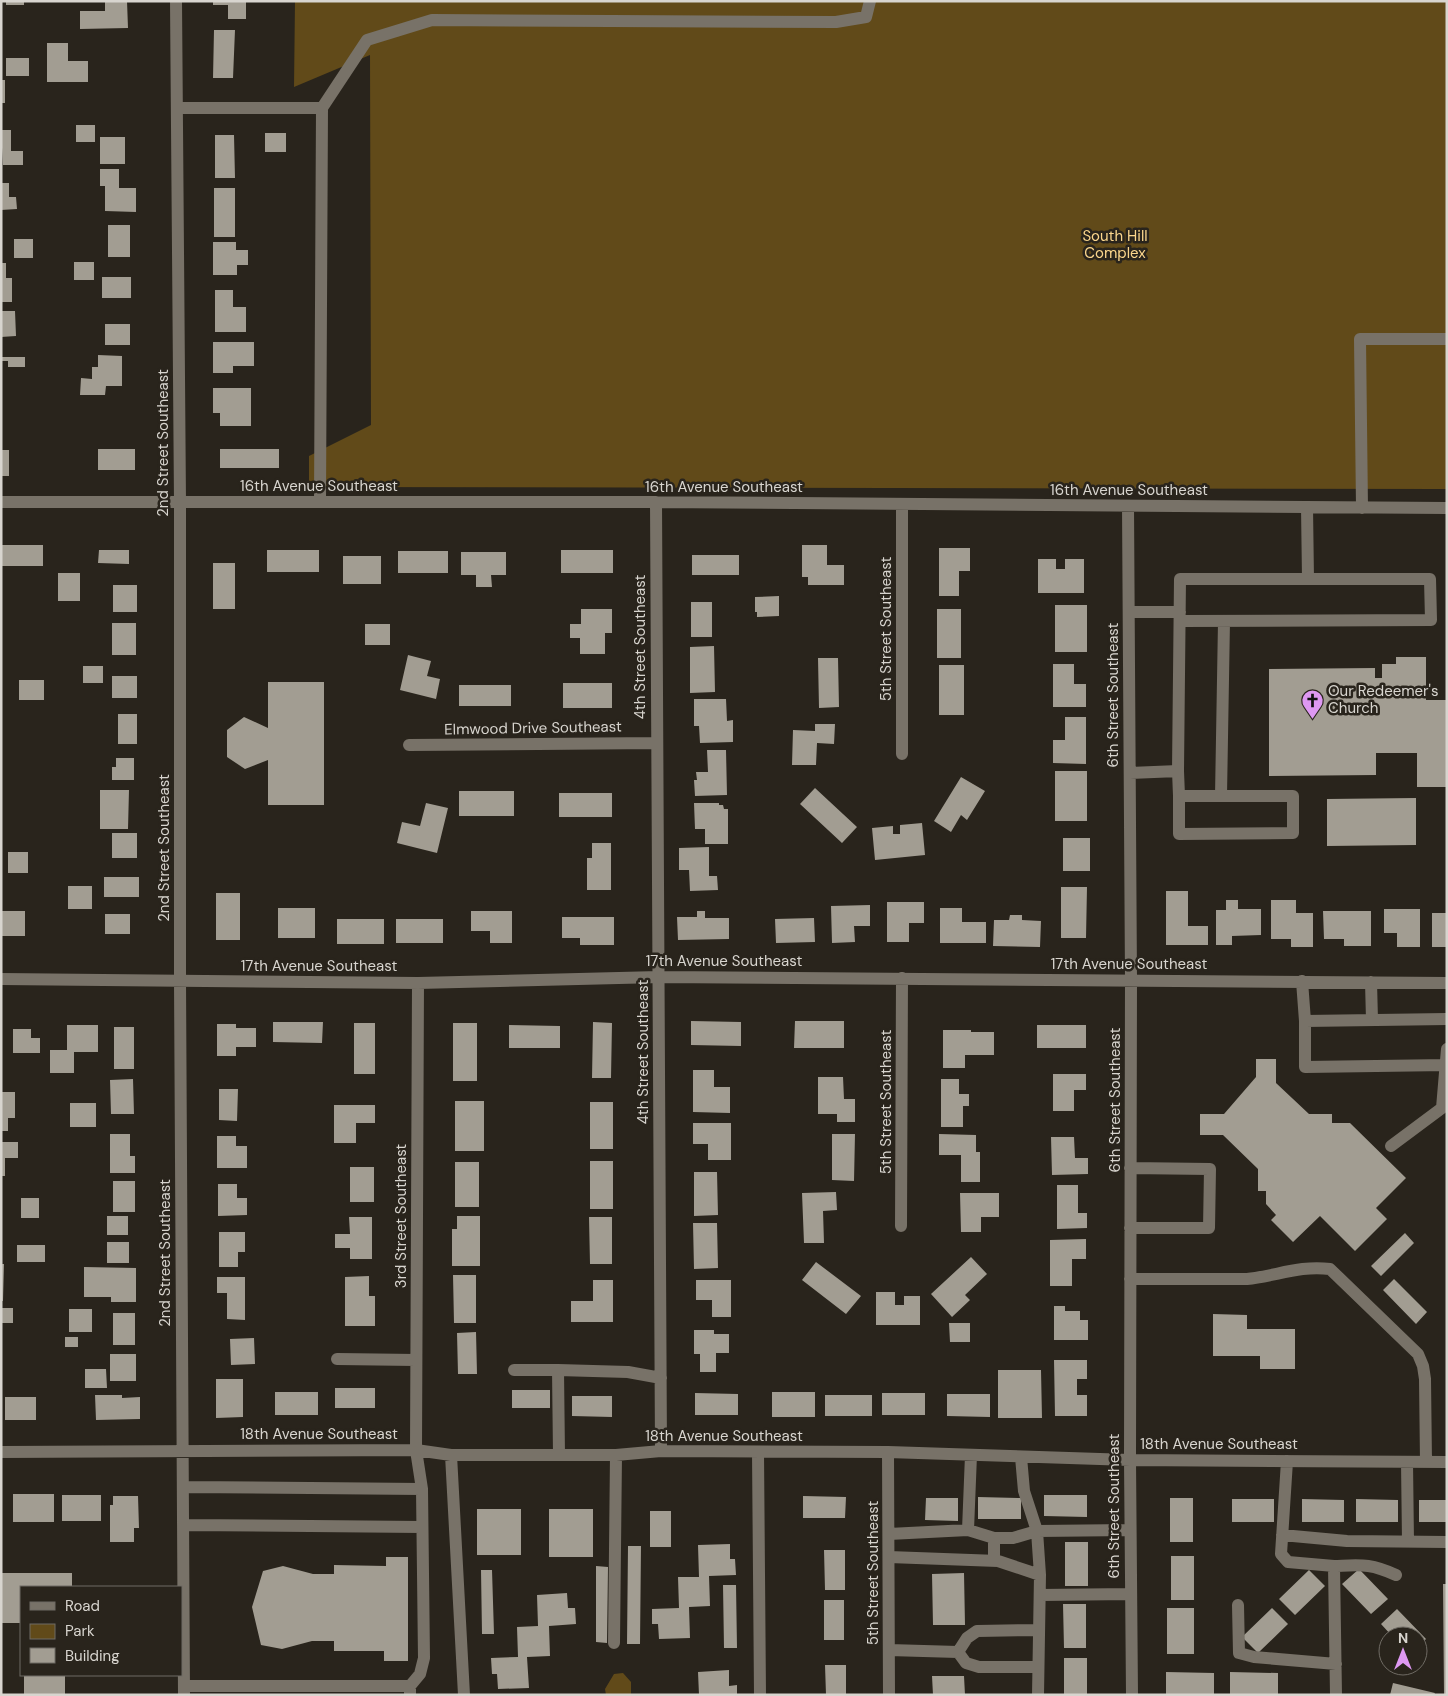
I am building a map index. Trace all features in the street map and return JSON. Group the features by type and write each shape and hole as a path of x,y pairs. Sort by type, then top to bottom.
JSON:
{"street":[{"name":"2nd Street Southeast","path":"176,1 180,502 180,981 184,1690"},
{"path":"320,502 322,108 367,40 432,20 836,22 866,17 870,1"},
{"path":"177,108 322,108"},
{"path":"1362,508 1360,339 1447,339"},
{"name":"16th Avenue Southeast","path":"1,502 656,502 1447,508"},
{"name":"4th Street Southeast","path":"656,502 661,1451"},
{"name":"5th Street Southeast","path":"902,504 902,754"},
{"name":"6th Street Southeast","path":"1128,506 1132,980 1130,1168 1132,1695"},
{"path":"1307,507 1308,579"},
{"path":"1129,612 1180,617 1224,621 1431,620 1430,579 1180,579 1180,617 1178,771 1179,834 1293,833 1293,796 1179,796"},
{"path":"1221,796 1224,621"},
{"name":"Elmwood Drive Southeast","path":"409,746 657,743"},
{"path":"1130,773 1178,771"},
{"name":"17th Avenue Southeast","path":"1,978 418,983 659,976 1447,983"},
{"name":"5th Street Southeast","path":"901,1226 902,978"},
{"path":"1302,981 1305,1021 1305,1066 1446,1065"},
{"path":"1371,982 1372,1020"},
{"name":"3rd Street Southeast","path":"410,1690 420,1674 424,1658 422,1489 416,1450 418,983"},
{"path":"1305,1021 1447,1019"},
{"path":"1391,1146 1444,1108 1447,1049"},
{"path":"1130,1168 1210,1169 1209,1228 1130,1228"},
{"path":"1130,1279 1247,1279 1300,1268 1316,1267 1330,1270 1418,1354 1423,1366 1425,1379 1426,1462"},
{"path":"338,1359 416,1360"},
{"path":"514,1370 628,1372 661,1378"},
{"path":"558,1370 559,1455"},
{"name":"18th Avenue Southeast","path":"1,1452 416,1450 451,1455 616,1455 661,1451 888,1452 1130,1460 1447,1462"},
{"path":"758,1452 760,1695"},
{"name":"5th Street Southeast","path":"888,1452 890,1695"},
{"path":"451,1455 464,1695"},
{"path":"614,1643 616,1455"},
{"path":"968,1530 971,1455"},
{"path":"1021,1456 1024,1491 1037,1531 1040,1576 1038,1695"},
{"path":"1287,1461 1281,1554 1288,1562 1334,1566 1364,1564 1378,1567 1396,1575"},
{"path":"1407,1462 1408,1542"},
{"path":"183,1486 422,1489"},
{"path":"183,1525 422,1527"},
{"path":"889,1534 968,1530 994,1538 1013,1538 1037,1531 1130,1530"},
{"path":"1282,1535 1347,1541 1447,1542"},
{"path":"994,1538 994,1561"},
{"path":"889,1557 994,1561 1040,1576"},
{"path":"1334,1566 1336,1695"},
{"path":"1040,1596 1131,1594"},
{"path":"1238,1605 1239,1653 1254,1657 1336,1664"},
{"path":"958,1652 967,1638 977,1631 1039,1630"},
{"path":"889,1650 958,1652"},
{"path":"958,1652 966,1663 979,1667 1038,1667"},
{"path":"184,1690 410,1690"}],"green space":[{"name":"South Hill Complex","path":"295,1 1447,1 1447,489 309,487 309,456 371,425 370,55 294,87"},
{"path":"623,1673 631,1682 631,1695 606,1695 605,1689 614,1674"}],"building":[{"path":"6,1 24,1 24,5 6,5"},
{"path":"105,1 127,1 128,28 80,29 80,11 105,11"},
{"path":"213,1 246,1 246,19 228,19 228,5 213,5"},
{"path":"214,30 235,30 233,78 213,78"},
{"path":"47,43 68,43 68,61 88,61 88,82 47,82"},
{"path":"6,58 29,58 29,76 6,76"},
{"path":"1,80 5,80 5,103 1,103"},
{"path":"76,125 95,125 95,142 76,142"},
{"path":"1,130 11,130 11,151 23,151 23,165 3,165"},
{"path":"265,133 286,133 286,152 265,152"},
{"path":"215,135 234,135 235,178 215,178"},
{"path":"100,137 125,137 125,164 100,164"},
{"path":"100,169 119,169 119,188 136,188 136,212 105,211 105,186 100,186"},
{"path":"1,183 9,183 9,197 16,197 17,209 1,210"},
{"path":"214,188 235,188 235,237 214,237"},
{"path":"108,225 130,225 130,257 108,257"},
{"path":"14,239 33,239 33,258 14,258"},
{"path":"213,242 236,242 236,250 248,250 248,265 237,265 237,275 213,275"},
{"path":"74,262 94,262 94,280 74,280"},
{"path":"1,263 6,263 6,278 12,278 12,302 1,302"},
{"path":"102,277 131,277 131,298 102,298"},
{"path":"215,290 233,290 233,307 246,307 246,332 215,332"},
{"path":"1,311 15,311 16,336 1,337"},
{"path":"105,324 130,324 130,345 105,345"},
{"path":"213,342 254,342 254,366 233,366 233,373 213,373"},
{"path":"98,355 122,356 122,386 106,386 105,395 80,395 81,378 92,379 92,367 98,367"},
{"path":"1,357 25,357 25,367 8,367 8,361 1,361"},
{"path":"213,388 251,388 251,426 220,426 220,413 213,413"},
{"path":"98,449 135,449 135,470 98,470"},
{"path":"220,449 279,449 279,468 220,468"},
{"path":"1,450 9,450 9,476 1,476"},
{"path":"1,545 43,545 43,566 1,566"},
{"path":"802,545 827,545 827,565 844,565 844,585 808,585 808,577 802,577"},
{"path":"939,548 970,548 970,571 959,571 959,596 939,596"},
{"path":"99,550 129,550 129,564 98,563"},
{"path":"267,550 319,550 319,572 267,572"},
{"path":"561,550 613,550 613,573 561,573"},
{"path":"398,551 448,551 448,573 398,573"},
{"path":"461,552 506,552 506,575 491,575 492,587 476,587 476,575 461,575"},
{"path":"692,555 739,555 739,575 692,575"},
{"path":"343,556 381,556 381,584 343,584"},
{"path":"1038,559 1056,559 1056,569 1065,569 1065,559 1084,559 1084,593 1038,593"},
{"path":"213,563 235,563 235,609 213,609"},
{"path":"58,573 80,573 80,601 58,601"},
{"path":"113,585 137,585 137,612 113,612"},
{"path":"779,596 779,616 757,617 755,597"},
{"path":"691,602 712,602 712,637 691,637"},
{"path":"1055,605 1087,605 1087,652 1055,652"},
{"path":"581,609 612,609 612,633 605,633 605,654 580,654 580,638 570,638 570,624 581,624"},
{"path":"937,609 961,609 961,658 937,658"},
{"path":"112,623 136,623 136,655 112,655"},
{"path":"365,624 390,624 390,645 365,645"},
{"path":"714,646 715,692 690,693 690,647"},
{"path":"408,655 431,661 427,676 440,679 436,699 400,690"},
{"path":"1396,657 1426,657 1426,700 1447,700 1447,787 1417,787 1417,753 1376,753 1376,775 1269,776 1269,669 1375,668 1375,678 1382,678 1382,664 1396,664"},
{"path":"818,658 838,658 839,707 819,708"},
{"path":"1053,664 1074,664 1074,684 1086,684 1086,707 1053,707"},
{"path":"939,665 964,665 964,715 939,715"},
{"path":"83,666 103,666 103,683 83,683"},
{"path":"112,676 137,676 137,698 112,698"},
{"path":"19,680 44,680 44,700 19,700"},
{"path":"268,682 324,682 324,805 268,805 268,760 245,769 227,757 227,730 244,717 268,728"},
{"path":"563,683 612,683 612,708 563,708"},
{"path":"459,685 511,685 511,706 459,706"},
{"path":"694,699 726,699 727,721 733,720 733,742 700,743 699,726 694,726"},
{"path":"118,714 137,714 137,744 118,744"},
{"path":"1065,717 1086,717 1086,764 1053,763 1053,740 1065,740"},
{"path":"815,724 835,724 834,744 817,743 816,765 792,765 793,730 815,731"},
{"path":"707,750 726,750 727,795 695,796 694,780 697,780 696,772 708,772"},
{"path":"116,758 134,758 134,780 112,780 112,767 116,767"},
{"path":"1055,771 1087,771 1087,821 1055,821"},
{"path":"961,777 985,791 967,820 961,815 951,832 934,821"},
{"path":"815,788 857,827 842,843 800,804"},
{"path":"100,790 129,790 128,829 100,829"},
{"path":"459,791 514,791 514,816 459,816"},
{"path":"559,793 612,793 612,817 559,817"},
{"path":"1416,798 1416,845 1327,846 1327,799"},
{"path":"426,803 448,808 437,853 397,843 402,822 420,826"},
{"path":"694,803 719,803 719,805 723,805 724,809 728,809 728,844 705,844 705,829 695,829"},
{"path":"922,823 925,855 875,860 872,828 893,826 893,834 900,834 900,825"},
{"path":"112,833 137,833 137,858 112,858"},
{"path":"1063,838 1090,838 1090,871 1063,871"},
{"path":"592,843 611,843 611,890 587,890 587,858 592,858"},
{"path":"709,847 709,876 717,876 718,890 690,891 689,870 679,870 679,848"},
{"path":"8,852 28,852 28,873 8,873"},
{"path":"104,877 139,877 139,897 104,897"},
{"path":"68,886 92,886 92,909 68,909"},
{"path":"1061,887 1087,887 1086,938 1061,938"},
{"path":"1166,891 1188,891 1188,926 1208,926 1208,945 1166,945"},
{"path":"216,893 240,893 240,940 216,940"},
{"path":"1226,900 1238,900 1238,909 1261,909 1261,935 1232,936 1232,945 1216,945 1216,910 1226,910"},
{"path":"1271,900 1296,900 1296,913 1313,913 1313,947 1291,947 1291,939 1271,939"},
{"path":"887,902 924,902 924,923 909,923 909,942 887,942"},
{"path":"870,905 870,926 854,926 855,942 832,943 831,906"},
{"path":"278,908 315,908 315,938 278,938"},
{"path":"940,908 962,908 962,922 986,922 986,943 940,943"},
{"path":"1384,909 1420,909 1420,947 1397,947 1397,933 1384,933"},
{"path":"1,911 25,911 25,936 1,936"},
{"path":"471,911 512,911 512,943 490,943 490,931 471,931"},
{"path":"697,911 705,911 705,918 729,918 729,939 678,940 677,917 697,917"},
{"path":"1323,911 1371,911 1371,946 1344,946 1344,939 1324,939"},
{"path":"1432,913 1447,913 1447,947 1432,947"},
{"path":"105,914 130,914 130,934 105,934"},
{"path":"1010,915 1022,915 1022,920 1041,921 1040,947 993,946 994,920 1009,920"},
{"path":"562,917 614,917 614,945 580,945 580,938 562,938"},
{"path":"814,918 815,942 776,943 775,919"},
{"path":"337,919 384,919 384,944 337,944"},
{"path":"396,919 443,919 443,943 396,943"},
{"path":"691,1021 741,1022 741,1046 691,1045"},
{"path":"795,1021 844,1021 844,1048 794,1048"},
{"path":"273,1022 323,1022 322,1043 273,1042"},
{"path":"593,1022 612,1023 611,1078 592,1078"},
{"path":"354,1023 375,1023 375,1074 354,1074"},
{"path":"453,1023 477,1023 477,1081 453,1081"},
{"path":"217,1024 236,1024 236,1028 256,1028 256,1047 236,1047 236,1056 217,1056"},
{"path":"67,1025 98,1025 98,1052 74,1052 74,1073 50,1073 50,1050 67,1050"},
{"path":"509,1025 560,1026 560,1048 509,1048"},
{"path":"1037,1025 1086,1025 1086,1048 1037,1048"},
{"path":"114,1027 134,1027 134,1069 114,1069"},
{"path":"13,1029 31,1029 31,1038 40,1038 40,1053 13,1053"},
{"path":"943,1030 994,1032 994,1055 965,1055 965,1068 943,1068"},
{"path":"1256,1059 1276,1059 1276,1083 1309,1114 1332,1114 1332,1123 1350,1123 1406,1178 1376,1208 1387,1219 1355,1251 1320,1216 1293,1242 1271,1220 1276,1215 1266,1204 1266,1191 1258,1191 1258,1169 1223,1135 1200,1135 1200,1114 1224,1114 1256,1077"},
{"path":"693,1070 714,1070 714,1087 730,1087 730,1113 693,1112"},
{"path":"1053,1074 1086,1074 1086,1090 1074,1090 1074,1111 1053,1111"},
{"path":"818,1077 843,1077 844,1099 855,1099 855,1122 837,1122 837,1114 818,1114"},
{"path":"133,1079 134,1114 111,1114 110,1080"},
{"path":"941,1079 959,1079 959,1094 969,1094 969,1106 963,1106 963,1127 941,1127"},
{"path":"219,1089 238,1089 237,1121 219,1120"},
{"path":"1,1092 15,1092 15,1118 8,1118 8,1131 1,1131"},
{"path":"455,1101 484,1101 484,1151 455,1151"},
{"path":"590,1102 613,1102 613,1149 590,1149"},
{"path":"70,1103 96,1103 96,1127 70,1127"},
{"path":"334,1105 375,1105 375,1123 356,1123 356,1143 334,1143"},
{"path":"693,1123 731,1123 731,1160 708,1160 708,1144 693,1144"},
{"path":"110,1134 130,1134 130,1156 135,1156 135,1173 110,1173"},
{"path":"832,1134 855,1134 854,1181 832,1180"},
{"path":"939,1134 976,1135 976,1152 980,1152 980,1182 961,1182 961,1155 939,1155"},
{"path":"217,1136 236,1136 236,1146 247,1146 247,1168 217,1168"},
{"path":"1051,1137 1074,1137 1075,1158 1088,1158 1088,1174 1052,1175"},
{"path":"1,1142 18,1142 18,1158 5,1158 5,1176 1,1176"},
{"path":"590,1161 613,1161 613,1209 590,1209"},
{"path":"455,1162 479,1162 479,1207 455,1207"},
{"path":"350,1167 374,1167 374,1202 350,1202"},
{"path":"694,1172 717,1172 718,1215 694,1216"},
{"path":"113,1181 135,1181 135,1212 113,1212"},
{"path":"218,1184 237,1184 237,1198 247,1198 247,1215 218,1216"},
{"path":"1057,1185 1078,1185 1078,1213 1087,1213 1087,1228 1057,1229"},
{"path":"836,1192 837,1210 823,1211 824,1243 804,1243 802,1193"},
{"path":"960,1193 999,1193 999,1217 981,1217 981,1232 961,1232"},
{"path":"21,1198 39,1198 39,1218 21,1218"},
{"path":"107,1216 128,1216 128,1235 107,1235"},
{"path":"457,1216 480,1216 480,1266 452,1266 452,1229 457,1229"},
{"path":"349,1217 372,1217 372,1259 350,1259 350,1248 335,1248 335,1234 350,1234"},
{"path":"589,1217 612,1217 612,1264 590,1264"},
{"path":"693,1223 717,1223 718,1268 694,1269"},
{"path":"219,1232 245,1232 245,1252 238,1252 238,1267 219,1267"},
{"path":"1405,1233 1414,1243 1381,1276 1371,1266"},
{"path":"1086,1239 1086,1259 1072,1259 1072,1286 1050,1286 1050,1240"},
{"path":"107,1242 129,1242 129,1263 107,1263"},
{"path":"17,1245 45,1245 45,1262 17,1262"},
{"path":"971,1257 987,1274 965,1295 970,1300 952,1317 931,1294"},
{"path":"816,1262 861,1296 846,1314 802,1280"},
{"path":"1,1264 4,1264 3,1301 1,1301"},
{"path":"84,1267 136,1268 136,1302 111,1302 111,1297 84,1297"},
{"path":"453,1275 476,1275 476,1323 454,1323"},
{"path":"369,1276 369,1296 375,1296 375,1326 345,1326 345,1277"},
{"path":"217,1277 245,1277 245,1320 227,1319 227,1293 217,1293"},
{"path":"1394,1279 1427,1312 1416,1324 1383,1290"},
{"path":"593,1280 613,1280 613,1322 571,1322 571,1301 593,1301"},
{"path":"696,1280 731,1280 731,1317 712,1317 712,1300 696,1300"},
{"path":"876,1292 895,1292 895,1305 904,1305 904,1296 920,1296 920,1325 876,1325"},
{"path":"1054,1306 1065,1306 1065,1311 1080,1311 1080,1320 1088,1320 1088,1340 1054,1340"},
{"path":"1,1308 13,1308 13,1323 1,1323"},
{"path":"69,1309 92,1309 92,1332 69,1332"},
{"path":"113,1313 135,1313 135,1345 113,1345"},
{"path":"1213,1314 1247,1315 1247,1329 1295,1329 1295,1369 1260,1369 1260,1356 1213,1356"},
{"path":"949,1323 970,1323 970,1342 950,1342"},
{"path":"694,1330 714,1330 714,1334 729,1334 729,1353 716,1353 716,1372 700,1372 700,1354 694,1354"},
{"path":"476,1332 477,1374 458,1374 457,1333"},
{"path":"65,1337 78,1337 78,1347 65,1347"},
{"path":"254,1338 255,1364 231,1365 230,1339"},
{"path":"110,1354 136,1354 136,1381 110,1381"},
{"path":"1054,1360 1087,1360 1087,1379 1077,1379 1077,1395 1087,1395 1087,1416 1055,1416"},
{"path":"85,1369 106,1369 107,1388 85,1388"},
{"path":"998,1370 1041,1370 1042,1418 998,1418"},
{"path":"216,1379 243,1379 243,1417 216,1418"},
{"path":"335,1388 375,1388 375,1408 335,1408"},
{"path":"512,1390 550,1390 550,1408 512,1408"},
{"path":"275,1392 318,1392 318,1415 275,1415"},
{"path":"772,1392 815,1392 815,1417 772,1417"},
{"path":"695,1393 738,1394 738,1415 695,1415"},
{"path":"882,1393 925,1393 925,1415 882,1415"},
{"path":"947,1394 990,1394 990,1417 947,1416"},
{"path":"95,1395 122,1395 122,1398 140,1397 140,1419 96,1420"},
{"path":"825,1395 872,1395 872,1416 825,1416"},
{"path":"572,1396 612,1396 612,1417 572,1416"},
{"path":"5,1397 36,1397 36,1420 5,1420"},
{"path":"13,1494 54,1494 54,1522 13,1522"},
{"path":"62,1495 101,1495 101,1521 62,1521"},
{"path":"1044,1495 1087,1495 1087,1517 1044,1516"},
{"path":"113,1496 138,1496 139,1528 134,1528 134,1542 110,1542 110,1505 113,1505"},
{"path":"803,1496 846,1497 845,1518 803,1518"},
{"path":"978,1497 1021,1498 1021,1519 978,1519"},
{"path":"926,1498 958,1498 958,1521 925,1520"},
{"path":"1170,1498 1193,1498 1193,1542 1170,1542"},
{"path":"1232,1499 1274,1499 1274,1522 1232,1522"},
{"path":"1302,1499 1344,1500 1344,1522 1302,1522"},
{"path":"1356,1499 1398,1500 1398,1522 1356,1522"},
{"path":"1419,1500 1447,1500 1447,1522 1419,1522"},
{"path":"477,1509 521,1509 521,1555 477,1555"},
{"path":"549,1509 593,1509 593,1557 549,1557"},
{"path":"650,1511 671,1511 671,1547 650,1547"},
{"path":"1065,1542 1088,1542 1088,1586 1065,1586"},
{"path":"730,1544 730,1559 735,1559 736,1575 709,1576 710,1606 689,1607 690,1638 659,1639 658,1624 652,1624 652,1609 679,1608 678,1577 699,1577 698,1545"},
{"path":"628,1546 641,1546 640,1644 627,1644"},
{"path":"824,1550 845,1550 845,1590 825,1590"},
{"path":"1171,1556 1194,1556 1194,1600 1171,1600"},
{"path":"386,1557 408,1557 408,1661 384,1661 384,1651 334,1651 334,1641 312,1641 282,1649 261,1645 252,1607 263,1571 283,1566 313,1574 334,1574 334,1565 386,1566"},
{"path":"596,1566 608,1567 607,1643 596,1642"},
{"path":"1359,1569 1388,1599 1371,1614 1342,1584"},
{"path":"481,1570 492,1570 494,1634 482,1634"},
{"path":"1309,1570 1325,1586 1295,1615 1279,1599"},
{"path":"1,1573 72,1573 72,1586 20,1586 20,1623 1,1623"},
{"path":"964,1573 965,1625 933,1625 932,1574"},
{"path":"1443,1584 1447,1584 1447,1695 1444,1695"},
{"path":"723,1585 736,1585 737,1648 724,1648"},
{"path":"567,1593 568,1608 575,1608 576,1624 549,1626 550,1656 527,1657 529,1688 498,1689 497,1674 492,1674 491,1658 518,1657 517,1627 538,1626 537,1595"},
{"path":"824,1600 844,1600 844,1640 824,1640"},
{"path":"1063,1604 1086,1604 1086,1648 1064,1648"},
{"path":"1167,1608 1194,1608 1194,1654 1167,1654"},
{"path":"1272,1608 1288,1624 1258,1653 1242,1637"},
{"path":"1397,1609 1413,1626 1383,1626 1381,1624"},
{"path":"1064,1658 1087,1658 1087,1695 1064,1695"},
{"path":"825,1665 846,1665 846,1695 826,1695"},
{"path":"729,1670 729,1686 737,1685 737,1695 699,1695 698,1672"},
{"path":"1166,1672 1214,1673 1214,1695 1166,1695"},
{"path":"1230,1672 1278,1673 1278,1695 1230,1695"},
{"path":"24,1676 65,1676 65,1695 24,1695"},
{"path":"932,1676 964,1676 965,1695 933,1695"},
{"path":"1393,1683 1435,1693 1434,1695 1390,1695"}],"place":[{"name":"Our Redeemer's Church","path":"1312,719"}]}
